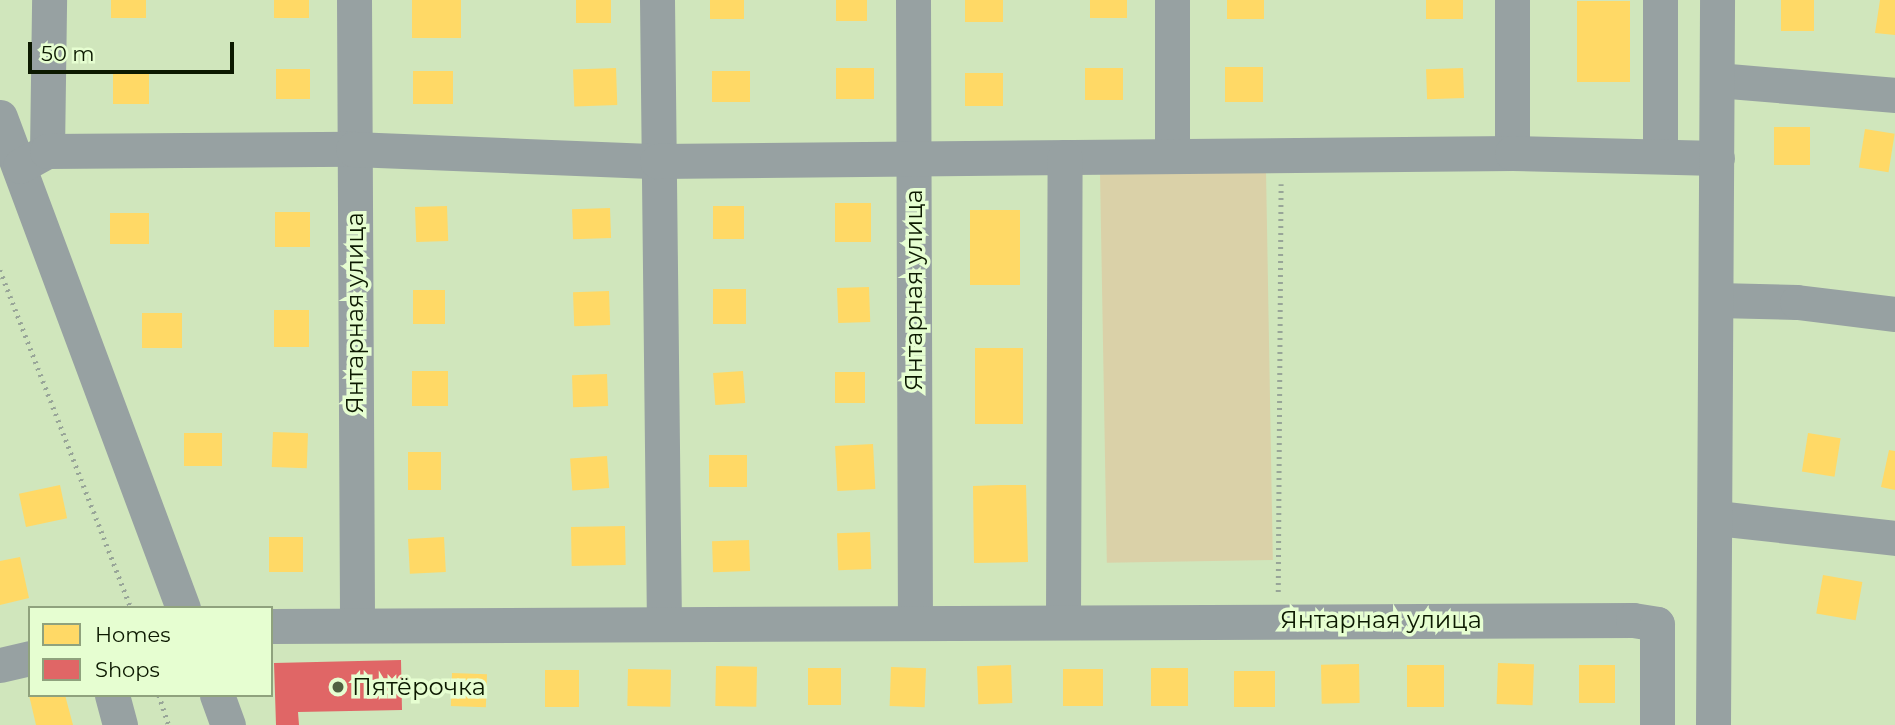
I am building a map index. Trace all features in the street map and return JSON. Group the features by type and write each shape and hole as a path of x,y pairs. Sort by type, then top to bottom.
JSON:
{"street":[{"path":"49,0 33,159 104,404 182,606"},
{"name":"Янтарная улица","path":"354,0 357,625"},
{"path":"657,0 664,623"},
{"name":"Янтарная улица","path":"912,0 915,622"},
{"path":"1172,0 1172,156"},
{"path":"1511,0 1512,153"},
{"path":"1660,0 1660,155"},
{"path":"1713,725 1717,518 1717,0"},
{"path":"1717,80 1895,94"},
{"path":"0,117 33,159"},
{"path":"33,159 353,149 657,161 1512,153 1717,158"},
{"path":"1063,621 1065,157"},
{"path":"1717,300 1797,302 1895,314"},
{"path":"1717,518 1895,538"},
{"name":"Янтарная улица","path":"273,626 1633,620 1657,624 1657,725"},
{"path":"0,665 28,658"},
{"path":"113,697 120,725"},
{"path":"218,697 228,725"}],"path":[{"path":"1278,620 1281,155"},
{"path":"0,270 130,606"},
{"path":"160,697 169,725"}],"shaded area":[{"path":"1266,170 1273,560 1107,563 1100,173"}],"building: Homes":[{"path":"111,0 146,0 146,18 111,18"},
{"path":"274,0 309,0 309,18 274,18"},
{"path":"412,0 461,0 461,38 412,38"},
{"path":"576,0 611,0 611,23 576,23"},
{"path":"710,0 744,0 744,19 710,19"},
{"path":"836,0 867,0 867,21 836,21"},
{"path":"965,0 1003,0 1003,22 965,22"},
{"path":"1090,0 1127,0 1127,18 1090,18"},
{"path":"1227,0 1264,0 1264,19 1227,19"},
{"path":"1426,0 1463,0 1463,19 1426,19"},
{"path":"1781,0 1814,0 1814,31 1781,31"},
{"path":"1880,0 1895,0 1895,35 1875,33"},
{"path":"1577,1 1630,1 1630,82 1577,82"},
{"path":"1225,67 1263,67 1263,102 1225,102"},
{"path":"616,68 617,105 574,106 573,70"},
{"path":"836,68 874,68 874,99 836,99"},
{"path":"1085,68 1123,68 1123,100 1085,100"},
{"path":"1463,68 1464,98 1427,99 1426,69"},
{"path":"276,69 310,69 310,99 276,99"},
{"path":"113,71 149,71 149,104 113,104"},
{"path":"413,71 453,71 453,104 413,104"},
{"path":"712,71 750,71 750,102 712,102"},
{"path":"965,73 1003,73 1003,106 965,106"},
{"path":"1774,127 1810,127 1810,165 1774,165"},
{"path":"1865,129 1895,134 1889,172 1859,168"},
{"path":"835,203 871,203 871,242 835,242"},
{"path":"447,206 448,241 416,242 415,207"},
{"path":"713,206 744,206 744,239 713,239"},
{"path":"610,208 611,238 573,239 572,209"},
{"path":"970,210 1020,210 1020,285 970,285"},
{"path":"275,212 310,212 310,247 275,247"},
{"path":"110,213 149,213 149,244 110,244"},
{"path":"869,287 870,322 838,323 837,288"},
{"path":"713,289 746,289 746,324 713,324"},
{"path":"413,290 445,290 445,324 413,324"},
{"path":"609,291 610,325 574,326 573,292"},
{"path":"274,310 309,310 309,347 274,347"},
{"path":"142,313 182,313 182,348 142,348"},
{"path":"975,348 1023,348 1023,424 975,424"},
{"path":"412,371 448,371 448,406 412,406"},
{"path":"743,371 745,403 715,405 713,373"},
{"path":"835,372 865,372 865,403 835,403"},
{"path":"607,374 608,406 573,407 572,375"},
{"path":"273,432 308,433 307,468 272,467"},
{"path":"184,433 222,433 222,466 184,466"},
{"path":"1808,433 1841,438 1834,477 1802,472"},
{"path":"873,444 875,489 837,491 835,446"},
{"path":"1889,450 1895,451 1895,490 1881,487"},
{"path":"408,452 441,452 441,490 408,490"},
{"path":"709,455 747,455 747,487 709,487"},
{"path":"607,456 609,488 572,491 570,459"},
{"path":"60,485 67,518 26,527 19,494"},
{"path":"1026,485 1028,562 974,563 973,486"},
{"path":"625,526 626,565 572,566 571,527"},
{"path":"870,532 871,569 838,570 837,533"},
{"path":"269,537 303,537 303,572 269,572"},
{"path":"444,537 446,572 410,574 408,539"},
{"path":"749,540 750,571 713,572 712,541"},
{"path":"20,557 29,598 0,605 0,561"},
{"path":"1823,575 1862,582 1856,620 1816,613"},
{"path":"1498,663 1534,664 1533,705 1497,704"},
{"path":"1359,664 1360,703 1322,704 1321,665"},
{"path":"1011,665 1012,703 978,704 977,666"},
{"path":"1407,665 1444,665 1444,707 1407,707"},
{"path":"1579,665 1615,665 1615,703 1579,703"},
{"path":"716,666 757,667 756,707 715,706"},
{"path":"891,667 926,668 925,707 890,706"},
{"path":"808,668 841,668 841,705 808,705"},
{"path":"1151,668 1188,668 1188,706 1151,706"},
{"path":"628,669 671,670 670,707 627,706"},
{"path":"1063,669 1103,669 1103,706 1063,706"},
{"path":"545,670 579,670 579,707 545,707"},
{"path":"1234,671 1275,671 1275,707 1234,707"},
{"path":"452,673 487,674 486,707 451,706"},
{"path":"29,697 66,697 73,725 36,725"}],"building: Shops":[{"name":"Пятёрочка","path":"401,660 402,710 298,712 299,725 276,725 274,663"}],"place":[{"name":"Пятёрочка","path":"338,687"}]}
